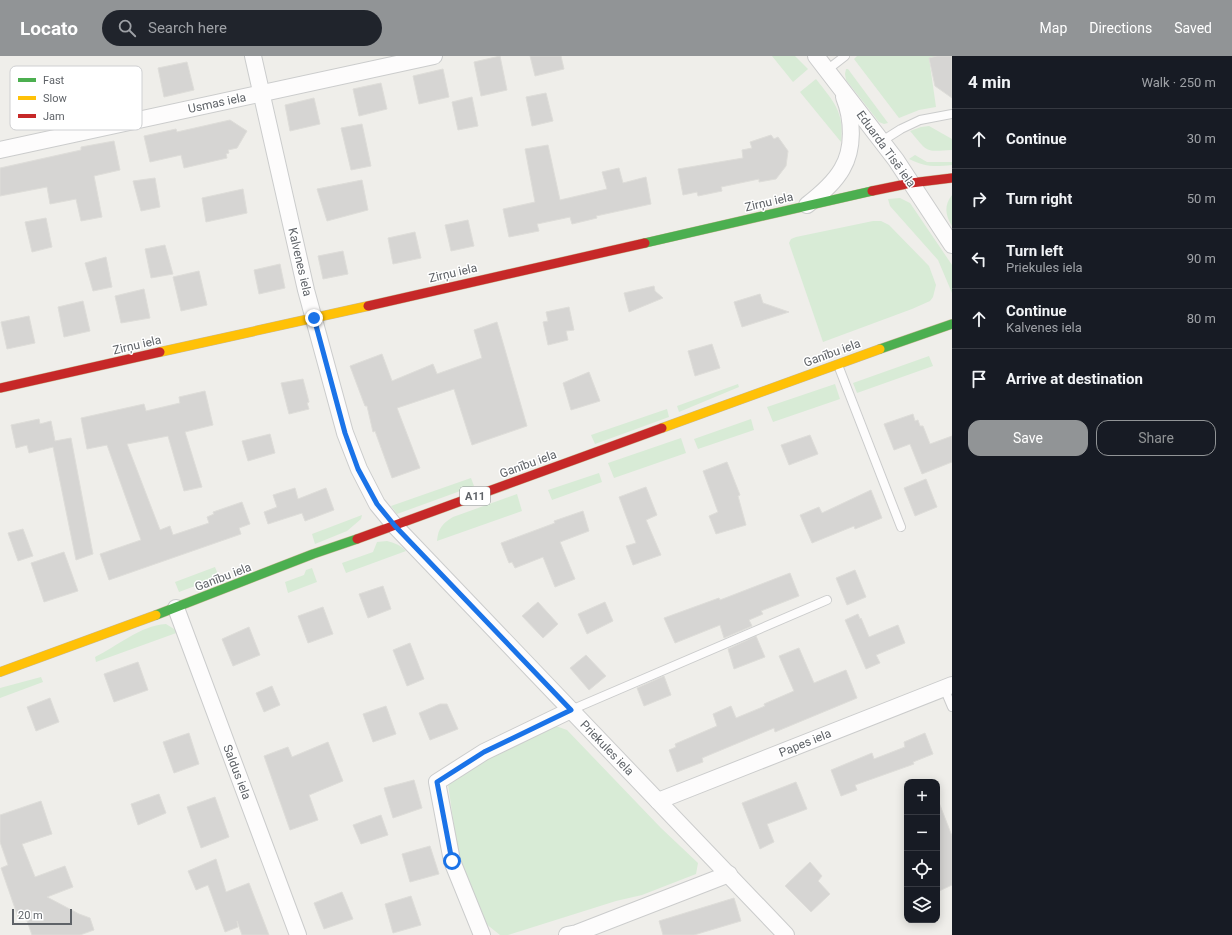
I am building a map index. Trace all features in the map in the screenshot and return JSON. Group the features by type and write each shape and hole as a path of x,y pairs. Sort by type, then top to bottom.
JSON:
{"highway":[{"path":"911,183 952,178"},
{"name":"Zirņu iela","path":"0,388 911,183"},
{"name":"Ganību iela","path":"0,672 176,608 313,554 395,526 838,364 952,324"}],"street":[{"name":"Kalvenes iela","path":"252,56 306,290 345,433 358,469 377,504 395,526"},
{"name":"Usmas iela","path":"142,119 434,56"},
{"name":"Eduarda Tisē iela","path":"816,56 882,141 952,246"},
{"path":"805,206 816,198 835,179 842,168 849,151 851,125 847,102 841,88"},
{"name":"Usmas iela","path":"0,150 92,130"},
{"name":"Priekules iela","path":"395,526 786,935"},
{"name":"Saldus iela","path":"176,608 298,935"},
{"name":"Papes iela","path":"658,801 948,686"},
{"path":"482,935 452,861 437,782 484,752 571,710"},
{"path":"567,935 577,933 729,874"}],"lane":[{"path":"827,70 845,56"},
{"path":"882,141 901,129 920,120 952,114"},
{"path":"838,364 901,527"},
{"path":"571,710 827,600"},
{"path":"948,686 952,708"}],"green space":[{"path":"772,56 795,56 808,69 793,82"},
{"path":"857,56 937,56 929,58 936,107 919,110 899,118 854,59"},
{"path":"846,69 848,69 888,123 884,124 879,122 846,80"},
{"path":"816,79 832,101 839,115 842,132 841,142 800,92"},
{"path":"929,126 952,139 952,150 936,151 927,149 910,131"},
{"path":"915,155 927,162 952,162 952,165 930,166 920,164 909,159"},
{"path":"952,195 952,226 946,210 949,199"},
{"path":"900,198 910,203 952,265 952,293 938,260 890,206 888,199"},
{"path":"873,221 881,221 889,225 929,266 936,285 933,297 930,301 912,309 823,342 789,243 791,239 796,237"},
{"path":"929,356 933,366 857,393 853,383"},
{"path":"738,384 739,387 679,412 677,406"},
{"path":"835,384 840,399 773,422 767,407"},
{"path":"667,409 669,417 595,444 591,435"},
{"path":"751,419 754,430 698,449 694,439"},
{"path":"681,438 686,453 614,478 608,463"},
{"path":"599,473 602,482 552,500 548,490"},
{"path":"471,478 474,486 397,514 391,506"},
{"path":"517,494 522,511 437,541 442,526 446,521 453,517"},
{"path":"362,515 361,519 347,531 315,544 312,534"},
{"path":"387,541 395,543 406,551 346,573 342,563 373,552 377,542"},
{"path":"215,567 219,577 179,592 175,582"},
{"path":"312,568 317,582 288,593 285,582 304,575 306,570"},
{"path":"166,624 179,632 96,662 95,657 138,632 147,628"},
{"path":"41,677 43,682 0,698 0,688"},
{"path":"553,725 567,730 661,828 698,863 696,874 642,895 616,901 508,935 500,935 485,923 458,854 448,784 493,755"}],"building":[{"path":"500,56 507,90 481,96 474,62"},
{"path":"530,56 561,56 564,69 535,76"},
{"path":"937,56 952,56 952,98 935,86 929,58"},
{"path":"187,62 194,90 164,97 158,68"},
{"path":"443,69 449,97 419,104 413,76"},
{"path":"381,83 387,109 359,116 353,89"},
{"path":"546,93 553,121 532,126 526,97"},
{"path":"472,97 478,126 458,130 452,102"},
{"path":"314,98 320,124 290,131 285,105"},
{"path":"230,120 247,131 237,148 228,150 229,153 226,154 227,158 184,168 181,155 150,162 144,136 176,129 177,132"},
{"path":"362,124 371,166 351,170 341,128"},
{"path":"771,135 774,139 778,137 788,151 786,166 776,179 759,182 759,179 721,187 722,191 698,196 697,192 683,195 678,169 743,158 742,150 752,148 750,142"},
{"path":"114,141 120,170 94,176 102,217 81,221 76,199 50,204 47,187 0,196 0,168 81,150 81,147"},
{"path":"548,145 560,200 607,189 602,172 619,168 623,183 646,177 651,204 596,216 597,218 572,224 570,217 537,224 539,231 509,237 503,209 535,202 525,149"},
{"path":"155,178 160,207 141,211 133,181"},
{"path":"362,180 368,210 327,221 317,189"},
{"path":"243,189 247,213 206,222 202,198"},
{"path":"46,218 52,247 32,252 25,222"},
{"path":"468,220 474,246 451,251 445,225"},
{"path":"415,232 421,258 393,264 388,238"},
{"path":"165,245 173,274 151,278 145,249"},
{"path":"343,251 348,274 323,279 318,256"},
{"path":"106,257 112,287 93,291 85,263"},
{"path":"280,264 285,288 259,294 254,270"},
{"path":"199,271 207,305 181,311 173,277"},
{"path":"654,286 655,291 663,298 629,312 624,293"},
{"path":"144,289 150,318 121,323 115,296"},
{"path":"760,294 763,303 789,312 742,327 734,302"},
{"path":"83,301 90,331 64,337 58,307"},
{"path":"569,307 574,330 566,331 568,340 548,345 543,322 548,321 546,312"},
{"path":"29,316 35,343 7,349 1,322"},
{"path":"497,322 527,426 472,445 454,389 397,408 420,468 392,478 375,431 373,432 367,406 365,406 350,366 382,354 392,381 433,364 437,374 482,358 474,330"},
{"path":"712,344 720,368 695,376 688,351"},
{"path":"589,372 600,401 571,410 563,383"},
{"path":"303,379 309,402 307,403 309,409 289,414 281,383"},
{"path":"205,391 213,425 185,432 202,487 184,491 168,436 127,444 160,530 170,526 173,535 209,523 207,517 214,514 213,512 242,502 250,524 239,528 241,534 109,580 100,554 141,540 107,445 87,449 81,418 144,404 146,411 180,403 179,397"},
{"path":"913,414 915,421 918,420 920,426 923,426 930,444 952,436 952,462 922,474 910,444 894,450 884,424"},
{"path":"39,419 40,424 51,421 55,441 71,438 93,554 76,560 53,447 29,453 27,445 16,448 11,425"},
{"path":"270,434 275,453 248,461 242,441"},
{"path":"810,435 818,454 789,465 781,445"},
{"path":"727,462 740,495 738,496 746,525 716,534 709,516 718,512 703,471"},
{"path":"926,479 937,507 915,516 904,488"},
{"path":"646,487 657,515 646,520 661,555 633,565 626,546 636,543 619,497"},
{"path":"295,488 298,499 326,488 334,510 305,521 302,513 268,524 264,512 277,507 273,495"},
{"path":"871,490 882,518 855,529 854,526 812,543 800,515 819,507 822,513"},
{"path":"583,511 589,531 560,542 575,579 555,587 543,557 515,568 512,562 509,563 501,543 555,523 554,521"},
{"path":"23,529 33,556 18,561 8,533"},
{"path":"64,552 78,591 44,602 31,563"},
{"path":"855,570 866,597 847,605 836,578"},
{"path":"790,573 799,596 761,611 763,614 749,620 752,626 724,638 720,625 675,643 664,618 719,598 720,600"},
{"path":"383,586 391,609 368,618 359,594"},
{"path":"538,602 558,624 543,638 522,616"},
{"path":"605,602 613,621 587,634 578,614"},
{"path":"323,607 333,634 308,643 298,616"},
{"path":"858,614 869,637 898,625 905,643 876,655 880,663 866,669 845,620"},
{"path":"249,627 260,655 233,666 222,639"},
{"path":"756,636 765,657 734,669 728,649"},
{"path":"410,643 424,679 407,686 393,650"},
{"path":"799,648 814,683 846,670 857,698 775,732 774,728 702,758 703,762 677,772 669,750 676,747 675,744 717,726 713,714 731,706 736,718 765,706 764,704 794,691 779,656"},
{"path":"586,655 606,676 589,690 570,668"},
{"path":"138,662 148,690 114,702 104,674"},
{"path":"664,676 671,695 644,706 637,688"},
{"path":"272,686 280,705 264,712 256,693"},
{"path":"50,698 59,722 36,731 27,707"},
{"path":"440,704 447,704 458,729 430,740 419,713"},
{"path":"386,706 396,734 373,742 363,714"},
{"path":"189,733 199,764 174,773 163,742"},
{"path":"925,733 933,754 913,762 914,764 855,785 857,790 841,796 831,770 872,753 874,759 905,747 904,742"},
{"path":"328,742 343,781 309,795 318,820 290,830 264,756 288,747 292,757"},
{"path":"414,780 422,808 393,818 384,788"},
{"path":"796,782 807,809 767,824 774,842 760,849 742,803"},
{"path":"159,794 166,813 138,825 131,804"},
{"path":"215,797 229,837 201,848 187,807"},
{"path":"41,801 52,834 22,844 35,877 65,866 73,887 47,897 79,914 90,918 94,930 80,935 32,935 26,918 19,920 1,868 8,865 0,842 0,815"},
{"path":"940,805 952,836 952,885 940,891"},
{"path":"381,815 388,835 361,844 353,825"},
{"path":"430,846 439,874 410,882 402,854"},
{"path":"216,859 226,892 249,883 269,935 242,935 237,921 238,927 225,932 208,885 196,890 188,871"},
{"path":"810,862 822,876 818,881 830,894 811,912 785,886"},
{"path":"342,892 353,919 324,929 314,903"},
{"path":"411,896 421,925 393,933 385,904"},
{"path":"734,898 741,921 694,935 663,935 659,921"}],"traffic: fast":[{"path":"645,243 872,191"},
{"path":"880,349 952,324"},
{"path":"156,615 313,554 357,539"}],"traffic: slow":[{"path":"160,352 368,306"},
{"path":"662,428 880,349"},
{"path":"0,672 156,615"}],"traffic: jam":[{"path":"872,191 911,183 952,178"},
{"path":"368,306 645,243"},
{"path":"0,388 160,352"},
{"path":"357,539 662,428"}],"route":[{"path":"314,318 345,433 358,469 377,504 395,526 571,710 484,752 437,782 452,861"}]}
